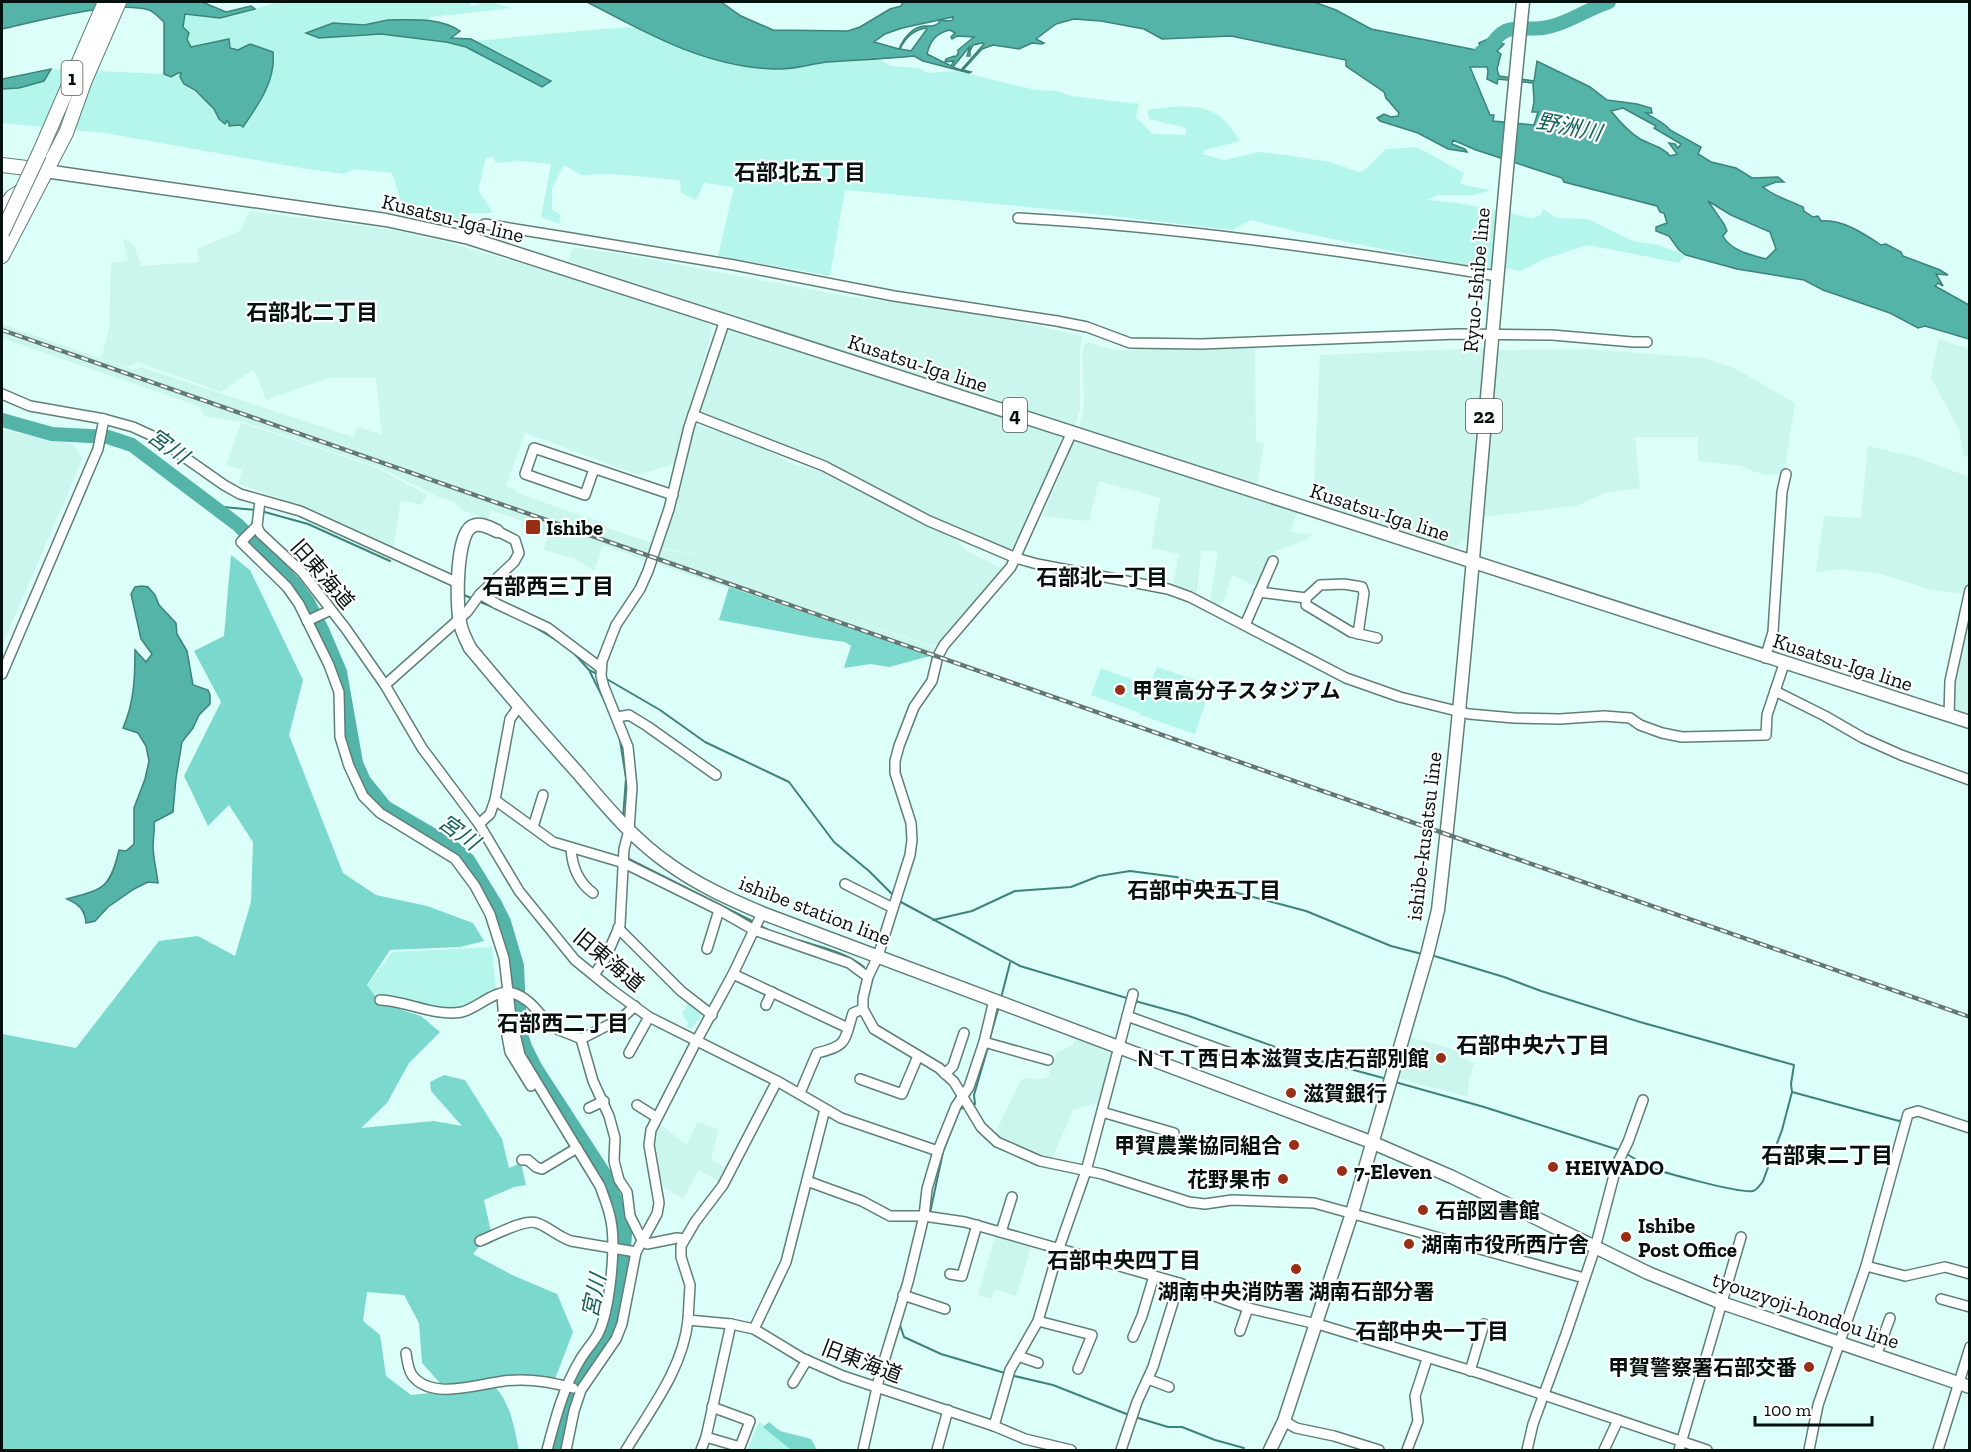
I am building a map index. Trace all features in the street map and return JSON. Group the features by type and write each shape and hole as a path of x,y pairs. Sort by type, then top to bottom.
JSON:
{"highway":[{"name":"1","path":"2,233 105,2"},
{"name":"1","path":"2,256 66,133 85,80 119,2"},
{"path":"2,165 45,171"},
{"name":"1","path":"2,211 12,197 45,171"}],"main road":[{"name":"Ryuo-Ishibe line","path":"1473,563 1481,448 1522,8"},
{"name":"Kusatsu-Iga line","path":"45,171 386,220 469,238 1765,658 1970,722"},
{"name":"ishibe station line","path":"497,531 479,525 468,529 463,542 458,590 459,620 470,648 603,803 666,863 716,893 762,913 1371,1142"},
{"name":"ishibe-kusatsu line","path":"1270,1450 1284,1421 1352,1213 1438,910 1473,563"},
{"name":"tyouzyoji-hondou line","path":"1371,1142 1452,1176 1648,1273 1722,1303 1964,1385"}],"street":[{"path":"1018,218 1075,221 1253,238 1497,273"},
{"path":"469,238 472,231 485,224 734,265 894,296 1058,321 1087,327 1130,344 1201,344 1492,334 1647,342"},
{"path":"594,975 605,959 618,928 624,849 629,830 632,775 628,747 604,687 601,668 616,625 645,579 674,495 693,416 725,320"},
{"path":"2,394 30,406 103,423 133,427 158,438 224,485 260,501 300,511 458,590"},
{"path":"693,416 824,466 929,521 1016,558 1168,589 1190,597 1346,678 1400,697 1469,714 1514,718 1560,719 1604,716 1630,718 1640,725 1682,737 1766,735 1767,715 1784,663"},
{"path":"2,674 98,449 103,423"},
{"path":"1071,434 1064,445 1016,558 1011,567 944,645 938,656 932,681 915,707 899,746 895,773 910,824 912,840 910,855 894,908 878,956 868,977 862,1009 874,1029 939,1068 962,1096 981,1127 997,1142 1040,1161 1102,1174 1189,1202 1205,1204 1232,1200 1314,1203 1584,1278"},
{"path":"594,469 585,495 525,474 534,448 674,495"},
{"path":"1765,658 1773,632 1782,492 1786,474"},
{"path":"260,501 255,528 241,542 287,587 308,621 339,692 340,737 356,783 363,796 380,813 455,859 465,870 490,914 504,958 506,993 520,1055 575,1149 600,1186 607,1206 613,1247 609,1294 598,1334 579,1362 558,1408 547,1450"},
{"name":"旧東海道","path":"255,528 302,572 328,611 385,685 422,748 479,825 519,891 563,947 594,975 649,1017 800,1093 841,1118 938,1151"},
{"path":"385,685 459,620 477,598 514,562 519,553 515,540 497,531"},
{"path":"1245,625 1273,561"},
{"path":"1358,634 1365,593 1362,587 1344,584 1320,585 1306,598 1306,605 1351,632 1358,634 1377,638"},
{"path":"1949,716 1950,681 1970,590"},
{"path":"1259,592 1306,598"},
{"path":"477,598 497,604 548,628 601,668"},
{"path":"308,621 328,611"},
{"path":"1775,691 1863,738 1901,755 1970,780"},
{"path":"479,825 490,814 495,800 510,719 519,706"},
{"path":"617,717 629,715 716,775"},
{"path":"533,826 543,795"},
{"path":"495,800 553,842 624,863 754,930 849,963 868,977"},
{"path":"571,848 572,860 582,885 593,893"},
{"path":"845,884 894,908"},
{"path":"707,949 719,910"},
{"path":"566,1450 581,1390 616,1339 622,1324 633,1251 643,1242 657,1214 659,1203 649,1145 651,1130 733,974 762,913"},
{"path":"618,928 681,991 712,1015"},
{"path":"733,974 848,1028"},
{"path":"766,1005 772,992"},
{"path":"380,1000 390,1000 424,1010 456,1012 466,1011 506,993 528,999 554,1027 581,1039"},
{"path":"994,1426 1010,1371 1038,1321 1059,1248 1086,1171 1133,994"},
{"path":"862,1450 924,1216 927,1189 938,1151 962,1096 969,1087 984,1042 994,1000"},
{"path":"581,1039 622,1017 635,1006"},
{"path":"800,1093 817,1053 834,1050 842,1045 853,1013 862,1009"},
{"path":"1127,1016 1230,1053"},
{"path":"629,1053 649,1017"},
{"path":"945,1074 952,1066 964,1034"},
{"path":"581,1039 593,1081 604,1101 615,1138 614,1161 619,1180 627,1192 630,1216 643,1242 647,1244 676,1238 684,1239"},
{"path":"984,1042 1047,1060"},
{"path":"860,1078 902,1094 918,1056"},
{"path":"626,1450 671,1376 686,1339 690,1285 681,1257 681,1246 695,1222 723,1185 777,1081"},
{"path":"1527,1450 1533,1424 1594,1248 1617,1164 1628,1142 1643,1100"},
{"path":"589,1108 604,1101"},
{"path":"637,1105 656,1117"},
{"path":"754,1329 786,1262 825,1109"},
{"path":"1809,1450 1818,1405 1866,1266 1908,1114 1918,1111 1970,1128"},
{"path":"1102,1112 1168,1135"},
{"path":"522,1160 528,1160 542,1169 575,1149"},
{"path":"807,1181 862,1201 890,1216 924,1216 977,1226 1059,1248 1179,1283 1248,1308 1315,1323 1470,1371 1618,1420 1680,1446 1707,1450"},
{"path":"1001,1232 1012,1197"},
{"path":"480,1241 502,1233 516,1224 530,1221 537,1222 563,1238 633,1251"},
{"path":"950,1274 962,1276 977,1226"},
{"path":"1680,1446 1741,1237"},
{"path":"1866,1266 1905,1276 1945,1267 1970,1274"},
{"path":"1133,1337 1154,1276"},
{"path":"1121,1450 1137,1402 1153,1367 1179,1283"},
{"path":"903,1295 945,1309"},
{"path":"1941,1299 1970,1307"},
{"path":"1240,1331 1248,1308"},
{"path":"1876,1356 1890,1318"},
{"name":"旧東海道","path":"688,1320 731,1324 754,1329 807,1360 877,1388 948,1410 1025,1439 1071,1450"},
{"path":"1038,1321 1092,1335 1078,1369"},
{"path":"701,1450 706,1437 731,1324"},
{"path":"1470,1371 1484,1324"},
{"path":"1938,1450 1964,1385 1969,1349"},
{"path":"406,1353 411,1374 421,1384 438,1389 462,1389 506,1381 534,1381 581,1390"},
{"path":"1018,1356 1038,1364"},
{"path":"1407,1450 1418,1420 1415,1396 1427,1359"},
{"path":"793,1383 807,1360"},
{"path":"1148,1379 1169,1387"},
{"path":"706,1437 740,1447 750,1421 712,1407"},
{"path":"937,1450 948,1410"},
{"path":"1604,1450 1618,1420"},
{"path":"1284,1421 1296,1428 1379,1450"},
{"path":"1023,1450 1025,1439"}],"shaded area":[{"path":"277,2 470,2 470,6 489,2 512,8 431,17 428,21 388,20 364,25 333,23 336,37 400,36 448,42 474,50 542,87 551,80 475,41 637,27 701,56 778,69 826,62 880,60 891,66 920,68 927,73 956,71 1036,90 1139,104 1136,118 1153,134 1186,135 1186,128 1149,119 1147,110 1196,107 1206,109 1222,118 1240,141 1205,150 1202,154 1224,160 1258,152 1285,155 1330,162 1359,172 1366,169 1386,149 1417,147 1464,173 1460,184 1491,190 1475,195 1439,195 1428,200 1458,203 1532,218 1541,215 1543,209 1556,218 1588,219 1633,241 1658,245 1686,255 1679,263 1588,245 1544,259 1521,271 1494,266 1491,271 1294,231 1251,220 1232,230 1060,210 845,190 830,276 718,256 734,187 704,183 696,200 681,193 680,180 611,174 581,175 564,165 552,188 552,210 561,215 559,224 541,217 551,164 520,161 496,163 493,157 486,158 478,190 493,213 469,213 468,225 404,210 392,173 356,169 344,174 105,133 2,123 2,89 19,88 44,81 51,69 164,74 171,77 182,73 180,77 184,83 212,107 219,119 230,123 229,125 243,127 260,103 238,50 229,48 228,39 191,47 183,27 185,14 220,18"},
{"path":"249,211 389,229 453,244 564,276 710,324 712,332 680,438 677,463 638,475 525,433 506,486 515,489 517,493 652,543 647,561 603,545 594,571 576,559 544,550 547,536 521,526 522,521 491,510 488,520 460,509 453,501 438,497 379,467 243,422 205,416 198,406 2,338 2,324 134,370 141,367 353,437 358,427 382,435 376,378 328,378 266,400 254,369 221,392 138,362 128,367 101,358 109,330 111,263 128,261 123,239 134,245 141,266 199,262 197,249 240,231"},
{"path":"573,247 628,255 845,296 980,313 1082,336 1080,410 1074,428 568,261"},
{"path":"727,329 1061,435 1053,466 1017,546 1008,549 961,530 892,499 782,443 701,413 699,410"},
{"path":"1939,339 1969,349 1969,457 1964,456 1959,430 1931,377"},
{"path":"1087,342 1113,350 1255,348 1256,442 1264,443 1257,485 1078,430 1084,406 1082,355"},
{"path":"1486,348 1467,537 1460,545 1452,547 1313,503 1320,355"},
{"path":"1588,349 1704,358 1736,369 1795,403 1784,474 1767,475 1742,466 1698,461 1698,437 1635,437 1640,488 1605,493 1576,506 1483,517 1496,350"},
{"path":"241,423 375,467 428,495 421,505 401,500 393,548 301,507 239,484 242,470 226,465"},
{"path":"695,425 763,448 790,463 822,472 956,540 965,550 1003,569 937,647 813,607 936,648 933,659 657,564 662,549 735,561 662,548 679,495"},
{"path":"2,430 73,444 83,458 2,646"},
{"path":"1073,437 1298,510 1291,532 1312,534 1308,539 1270,554 1258,587 1232,575 1226,596 1220,606 1210,602 1218,551 1201,551 1197,593 1173,584 1179,554 1151,548 1160,498 1099,481 1089,521 1042,516 1063,469"},
{"path":"1868,446 1916,457 1969,477 1970,574 1966,594 1932,590 1881,574 1841,569 1816,572 1824,516 1861,518"},
{"path":"231,555 250,570 303,680 289,735 343,873 376,895 427,906 473,923 484,941 460,947 390,950 367,985 380,1003 421,1016 440,1032 409,1063 387,1103 361,1128 434,1121 462,1126 431,1091 430,1082 444,1075 465,1080 502,1139 509,1168 521,1163 526,1185 514,1187 484,1200 491,1232 473,1254 512,1275 557,1294 573,1332 555,1379 502,1378 473,1384 440,1383 422,1363 419,1323 404,1295 367,1292 363,1321 380,1335 386,1376 411,1395 494,1386 508,1408 519,1450 2,1450 2,1034 76,1048 159,941 198,936 235,956 251,902 253,842 229,805 208,826 184,776 221,702 194,651 224,636"},
{"path":"729,587 930,656 889,667 871,664 844,668 851,646 845,642 719,620"},
{"path":"1969,611 1969,716 1953,711 1954,678"},
{"path":"1157,667 1211,685 1195,734 1140,715 1145,700 1140,713 1091,695 1101,668 1150,686"},
{"path":"492,947 496,991 464,1008 444,1011 370,999 365,989 392,952"},
{"path":"690,1001 704,1012 691,1029 687,1027 688,1023 682,1013"},
{"path":"1078,1035 1116,1050 1101,1104 1073,1110 1052,1160 1003,1142 994,1136 1020,1081 1026,1078 1048,1077 1057,1052 1072,1046"},
{"path":"1410,1037 1463,1052 1461,1058 1474,1063 1467,1097 1398,1078"},
{"path":"697,1122 719,1129 711,1160 728,1169 720,1182 699,1170 683,1199 661,1186 652,1147 654,1134 658,1123 687,1145"},
{"path":"996,1234 1032,1245 1016,1296 996,1289 991,1299 978,1295"},
{"path":"759,1422 797,1449 747,1450"},
{"path":"769,1422 780,1431 811,1439 817,1450 791,1450 763,1427"}],"water":[{"path":"2,2 202,2 226,12 251,6 255,9 220,18 185,14 183,27 189,33 187,39 191,47 229,39 230,48 238,50 250,44 273,52 272,73 265,92 243,127 229,126 227,121 225,124 219,119 214,109 195,90 184,84 180,77 181,73 171,77 164,74 164,22 151,11 134,8 96,10 2,29"},
{"name":"野洲川","path":"587,2 721,2 741,16 773,30 848,31 860,27 890,9 901,6 903,2 1314,2 1336,10 1371,29 1481,51 1479,43 1488,39 1504,44 1497,51 1501,54 1497,69 1499,76 1534,81 1537,61 1590,87 1607,100 1651,108 1652,113 1646,113 1670,130 1701,147 1698,154 1711,162 1736,168 1752,178 1778,177 1784,182 1776,182 1763,187 1803,207 1804,211 1813,217 1818,216 1821,221 1837,222 1881,245 1886,244 1901,252 1903,256 1940,270 1948,275 1936,274 1943,286 1938,283 1935,286 1969,305 1969,339 1925,326 1918,328 1890,313 1823,290 1804,280 1737,269 1686,255 1679,250 1669,236 1656,231 1656,227 1667,223 1664,213 1660,212 1657,206 1564,182 1562,178 1476,150 1453,140 1452,144 1467,152 1448,149 1418,133 1380,121 1377,118 1384,114 1391,117 1398,116 1399,113 1386,98 1384,92 1346,66 1346,60 1231,36 1162,39 1144,29 1101,21 1074,19 1056,24 1036,39 1044,43 1042,44 1032,43 1019,49 993,45 982,49 963,70 971,72 969,73 923,61 914,56 827,62 776,69 750,67 701,56 655,37","holes":["953,17 953,20 939,20","939,20 939,23 913,31 906,37 899,49 874,42 885,34 902,28","927,29 911,51 900,49 904,41 917,31","950,30 955,33 952,39 957,36 974,37 958,50 955,57 946,59 945,62 954,61 951,66 927,54 932,41 941,33","984,44 961,70 953,67 970,46 967,56 970,56 973,45","1470,67 1487,67 1487,79 1497,84 1498,79 1533,83 1532,112 1538,112 1534,125 1493,121 1494,115 1490,115","1623,108 1656,126 1654,128 1681,144 1678,148 1675,144 1669,143 1677,154 1670,156 1628,130 1611,111","1708,201 1731,215 1770,232 1776,249 1766,259 1736,249 1723,236 1727,231"]},
{"path":"388,20 425,20 443,23 460,31 451,38 471,39 551,81 542,87 466,47 446,42 381,34 319,38 306,33 333,23 364,25"},
{"path":"51,69 44,81 19,88 2,89 2,79"},
{"path":"135,587 148,587 155,595 159,605 176,623 177,634 187,651 193,685 208,690 210,704 199,715 193,728 182,742 173,812 154,822 153,851 158,883 148,882 134,889 108,907 95,921 86,923 81,908 67,899 89,893 103,885 112,873 119,850 126,851 134,844 134,808 149,761 146,746 138,733 123,728 130,709 133,690 135,650 146,662 152,654 141,639 131,594"}],"waterway":[{"path":"1481,52 1487,52 1494,41 1508,30 1552,26 1609,2"},
{"name":"宮川","path":"2,420 52,434 108,437 132,445 238,525 294,583 308,602 323,632 340,672 356,763 364,781 385,807 450,845 468,860 495,904 504,922 517,966 520,1031 525,1047 535,1067 607,1178 625,1234 622,1278 615,1319 573,1394 554,1450"},
{"path":"212,506 256,510"},
{"path":"261,511 308,524 390,561"},
{"path":"462,594 473,599"},
{"path":"478,601 495,608"},
{"path":"533,626 556,640"},
{"path":"573,652 589,670 597,674"},
{"path":"590,672 606,704"},
{"path":"605,678 660,710 705,742 789,782 834,842 869,871 895,897"},
{"path":"619,734 626,778 623,818"},
{"path":"627,856 754,922"},
{"path":"933,920 972,911 1015,891 1071,887 1099,876 1130,871 1176,877 1306,911 1391,946 1422,954"},
{"path":"899,901 1020,966 1130,999"},
{"path":"759,925 770,931"},
{"path":"798,940 841,954 864,967"},
{"path":"1431,955 1640,1022 1794,1065 1792,1092 1782,1130 1763,1181 1755,1190 1734,1189 1668,1173 1647,1166 1627,1154"},
{"path":"1001,998 1010,963"},
{"path":"1135,1001 1186,1015 1298,1055 1387,1079"},
{"path":"989,1041 999,1006"},
{"path":"971,1105 975,1104 974,1095 988,1047"},
{"path":"1395,1082 1484,1107 1622,1151"},
{"path":"1792,1092 1899,1121 1904,1119"},
{"path":"930,1213 943,1152 960,1109 965,1107"},
{"path":"919,1254 928,1218"},
{"path":"899,1322 904,1337 941,1354 1005,1373"},
{"path":"1010,1375 1053,1385 1129,1415"},
{"path":"1135,1417 1168,1427 1182,1427 1244,1448"}],"railway":[{"path":"2,330 1970,1017"}],"place":[{"name":"Ishibe","path":"533,527"},
{"name":"甲賀高分子スタジアム","path":"1120,690"},
{"name":"ＮＴＴ西日本滋賀支店石部別館","path":"1441,1058"},
{"name":"滋賀銀行","path":"1291,1093"},
{"name":"甲賀農業協同組合","path":"1294,1145"},
{"name":"HEIWADO","path":"1553,1167"},
{"name":"7-Eleven","path":"1342,1171"},
{"name":"花野果市","path":"1283,1179"},
{"name":"石部図書館","path":"1423,1210"},
{"name":"Ishibe Post Office","path":"1626,1237"},
{"name":"湖南市役所西庁舎","path":"1409,1244"},
{"name":"湖南中央消防署 湖南石部分署","path":"1296,1269"},
{"name":"甲賀警察署石部交番","path":"1809,1367"}],"district":[{"name":"石部北五丁目","path":"800,172"},
{"name":"石部北二丁目","path":"312,312"},
{"name":"石部北一丁目","path":"1102,577"},
{"name":"石部西三丁目","path":"548,586"},
{"name":"石部中央五丁目","path":"1204,890"},
{"name":"石部西二丁目","path":"563,1023"},
{"name":"石部中央六丁目","path":"1533,1045"},
{"name":"石部東二丁目","path":"1827,1155"},
{"name":"石部中央四丁目","path":"1124,1260"},
{"name":"石部中央一丁目","path":"1432,1331"}]}
